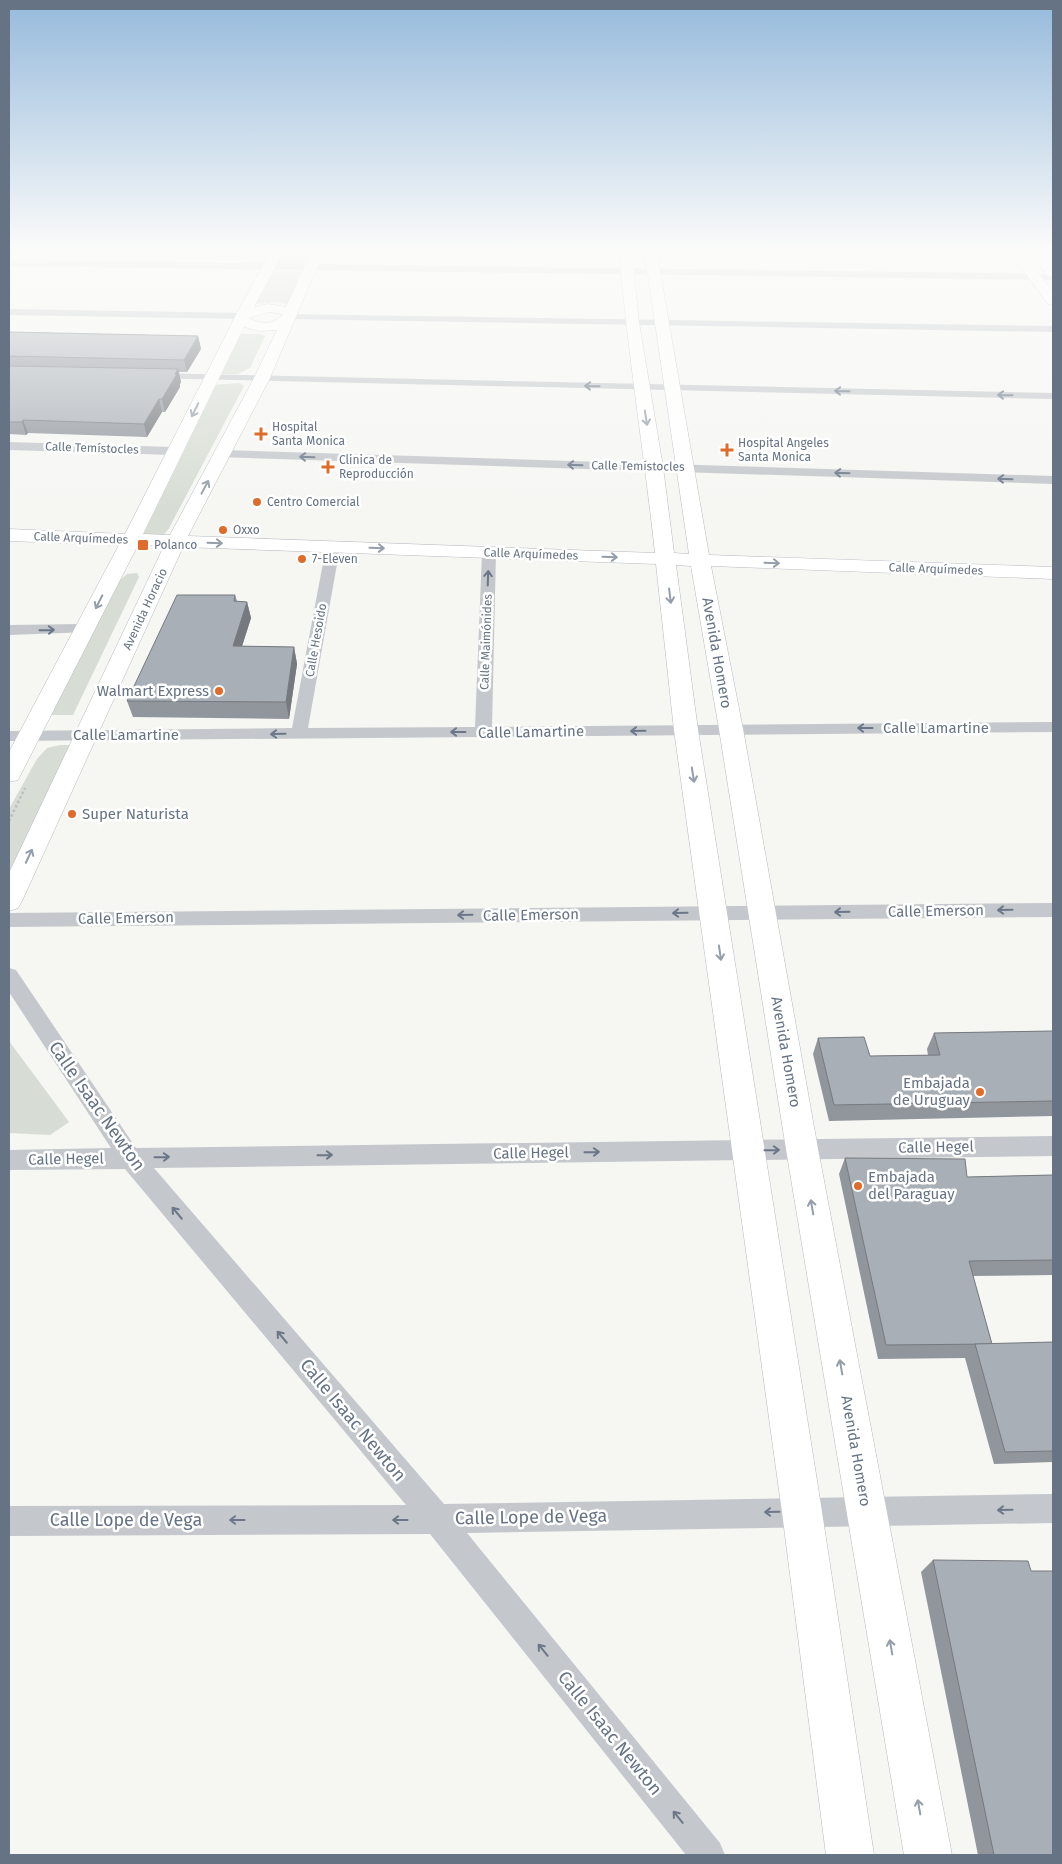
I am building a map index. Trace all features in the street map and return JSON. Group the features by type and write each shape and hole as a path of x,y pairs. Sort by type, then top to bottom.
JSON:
{"street":[{"path":"9,774 19,736 84,629 112,577 233,335"},
{"name":"Avenida Horacio","path":"9,901 86,736 147,569 176,541 262,378 281,335"},
{"name":"Avenida Homero","path":"646,335 641,387 654,467 686,730 802,1512 850,1855"},
{"name":"Avenida Homero","path":"651,335 671,388 686,467 700,561 732,729 802,1149 928,1855"},
{"path":"143,376 1053,396"},
{"name":"Calle Temístocles","path":"9,446 174,451"},
{"name":"Calle Temístocles","path":"222,454 686,467 1053,480"},
{"name":"Calle Arquímedes","path":"9,535 1053,573"},
{"name":"Calle Hesoido","path":"299,734 333,547"},
{"name":"Calle Maimónides","path":"483,732 489,552"},
{"path":"112,577 117,571 147,569"},
{"path":"9,630 84,629"},
{"name":"Calle Lamartine","path":"19,736 1053,727"},
{"name":"Calle Emerson","path":"9,920 1053,910"},
{"name":"Calle Isaac Newton","path":"9,976 130,1158 437,1519 708,1855"},
{"name":"Calle Hegel","path":"9,1160 1053,1146"},
{"name":"Calle Lope de Vega","path":"9,1521 437,1519 802,1512 1053,1510"}],"shaded area":[{"path":"233,336 265,336 250,368 238,374 216,374"},
{"path":"240,383 244,386 168,530 160,538 137,538 212,385"},
{"path":"137,573 139,577 73,715 44,715 115,585 127,574"},
{"path":"70,745 12,868 9,869 9,809 37,759 47,748"},
{"path":"9,1041 69,1122 50,1135 9,1133"}],"building":[{"path":"9,335 198,336 184,360 9,356"},
{"path":"9,366 178,369 162,399 159,399 144,424 23,420 22,422 9,422"},
{"name":"Walmart Express","path":"177,595 235,595 234,601 247,602 233,646 294,647 286,702 127,701"},
{"path":"1053,1031 1053,1101 834,1105 818,1038 864,1037 870,1056 940,1055 934,1033"},
{"path":"845,1158 965,1159 967,1177 1053,1175 1053,1260 969,1261 992,1344 886,1345"},
{"path":"1053,1342 1053,1451 1005,1452 975,1344"},
{"path":"933,1560 1028,1561 1031,1571 1053,1571 1053,1855 994,1855"}],"place":[{"name":"Hospital Santa Monica","path":"261,434"},
{"name":"Hospital Angeles Santa Monica","path":"727,450"},
{"name":"Clinica de Reproducción","path":"328,467"},
{"name":"Centro Comercial","path":"257,502"},
{"name":"Oxxo","path":"223,530"},
{"name":"Polanco","path":"143,545"},
{"name":"7-Eleven","path":"302,559"},
{"name":"Walmart Express","path":"219,691"},
{"name":"Super Naturista","path":"72,814"},
{"name":"Embajada de Uruguay","path":"980,1092"},
{"name":"Embajada del Paraguay","path":"858,1186"}]}
